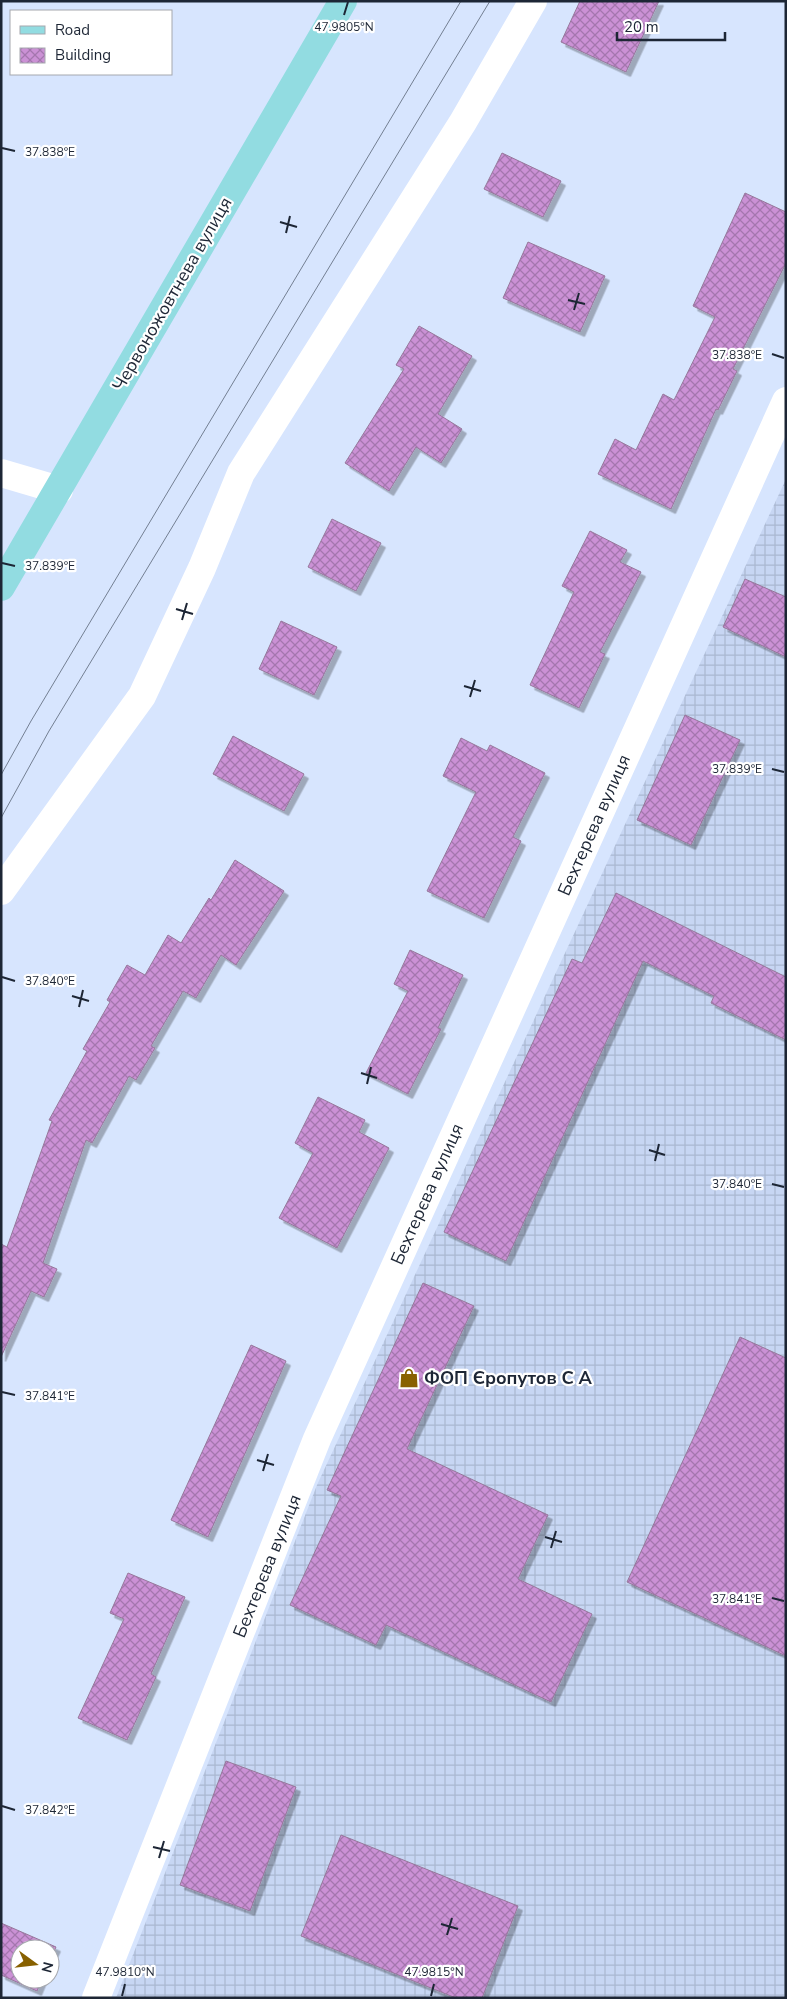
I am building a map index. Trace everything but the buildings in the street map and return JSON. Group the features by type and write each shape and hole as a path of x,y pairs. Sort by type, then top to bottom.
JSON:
{"main road":[{"name":"Червоножовтнева вулиця","path":"1,587 343,1"}],"street":[{"path":"1,891 142,696 202,568 241,473 463,122 533,1"},
{"name":"Бехтерєва вулиця","path":"96,1998 317,1439 786,401"},
{"path":"1,473 59,490"}],"shaded area":[{"path":"786,479 786,1998 116,1998 317,1485"}],"tram line":[{"path":"1,775 31,721 461,1"},
{"path":"1,818 49,731 490,1"}],"place":[{"name":"ФОП Єропутов С А","path":"409,1378"}]}
